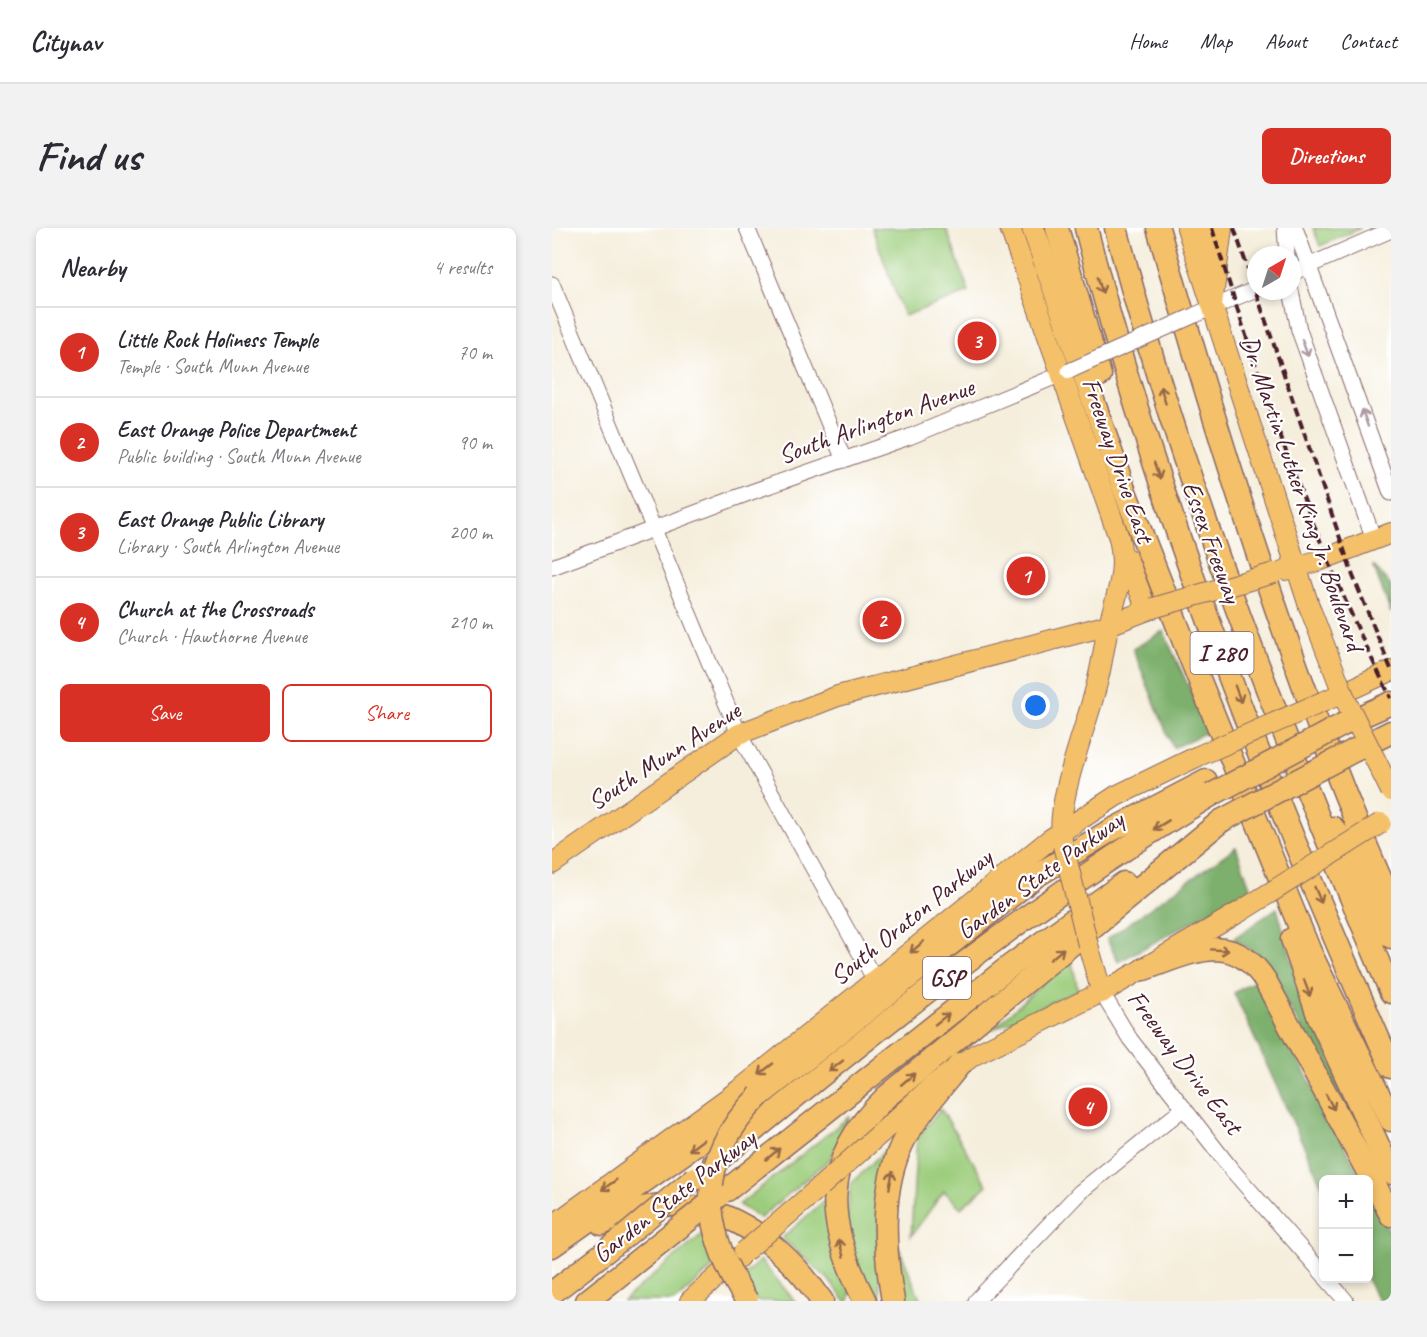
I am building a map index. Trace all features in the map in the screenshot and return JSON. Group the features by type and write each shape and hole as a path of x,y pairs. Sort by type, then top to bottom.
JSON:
{"highway":[{"path":"1033,228 1124,489 1182,637 1314,960 1391,1120"},
{"path":"1057,228 1086,331 1182,637"},
{"name":"Essex Freeway","path":"1086,228 1138,414 1195,581 1289,825 1391,1067"},
{"name":"Essex Freeway","path":"1116,228 1165,400 1208,530 1311,801 1391,992"},
{"path":"1158,228 1212,416 1256,553 1391,903"},
{"path":"552,1246 688,1151 1036,876 1108,832 1391,703"},
{"name":"Garden State Parkway","path":"587,1301 1046,938 1119,886 1221,821 1391,732"},
{"name":"Garden State Parkway","path":"552,1293 1034,909 1208,788"},
{"path":"1311,801 1351,850 1391,937"},
{"path":"1355,814 1391,885"},
{"path":"865,1301 842,1253 836,1227 835,1201 843,1160 867,1117 886,1097 1051,959 1221,821"},
{"path":"1261,831 1306,986 1391,1173"},
{"path":"1144,969 1212,948 1233,951 1251,962 1265,980 1391,1215"},
{"path":"893,1301 888,1270 886,1226 888,1199 895,1163 910,1130 960,1064"},
{"path":"747,1301 721,1257 713,1225 711,1198 714,1172 724,1144 738,1120 759,1096"},
{"path":"552,1260 592,1230 628,1212 664,1206 699,1208 724,1215 768,1241 794,1264 822,1301"}],"main road":[{"name":"Freeway Drive East","path":"1010,228 1065,373 1119,538 1123,573 1109,625 1097,687 1064,805 1062,838 1102,993"},
{"path":"1187,228 1198,267"},
{"name":"Dr. Martin Luther King Jr. Boulevard","path":"1203,228 1198,267 1203,312 1309,606 1346,701 1391,791"},
{"name":"Dr. Martin Luther King Jr. Boulevard","path":"1203,312 1222,228"},
{"name":"South Munn Avenue","path":"552,864 740,734 838,696 1109,625 1150,609 1296,567 1382,536"},
{"path":"1119,538 1150,609"},
{"name":"South Oraton Parkway","path":"552,1226 685,1132 876,981 1129,789 1391,671"},
{"path":"690,1301 960,1064 1005,1038 1102,993 1241,911 1386,821"}],"street":[{"path":"747,228 844,460"},
{"path":"1285,228 1286,246"},
{"path":"1295,228 1391,493"},
{"path":"1301,269 1391,230"},
{"path":"552,284 740,734 876,981"},
{"name":"South Arlington Avenue","path":"552,567 931,429 1247,293"},
{"path":"1293,300 1299,330 1382,536"},
{"name":"Freeway Drive East","path":"1102,993 1124,1030 1244,1185 1319,1270"},
{"path":"976,1301 1080,1192 1184,1108"},
{"name":"Freeway Drive East","path":"1330,1283 1346,1301"}],"green space":[{"path":"872,228 946,228 969,292 904,316"},
{"path":"1313,228 1361,228 1320,246"},
{"path":"1373,565 1391,586 1391,613"},
{"path":"1163,631 1209,731 1173,748 1133,649"},
{"path":"1236,847 1251,890 1118,962 1107,939"},
{"path":"1277,908 1292,961 1359,1131 1261,957 1233,939"},
{"path":"1071,957 1078,990 993,1029"},
{"path":"1256,980 1360,1175 1319,1175 1319,1179 1234,993"},
{"path":"941,1109 987,1185 961,1208 944,1191 911,1236 917,1137"},
{"path":"850,1116 831,1158 760,1218 739,1205"},
{"path":"890,1145 878,1190 880,1301 877,1301 856,1264 846,1222 851,1184"},
{"path":"830,1196 851,1287 849,1301 845,1301 828,1279 782,1238"},
{"path":"1373,1200 1391,1235 1391,1301 1379,1301 1369,1283 1373,1283"},
{"path":"706,1231 717,1264 675,1301 623,1301"},
{"path":"895,1238 921,1301 903,1301"},
{"path":"760,1260 795,1301 756,1301 741,1278"}],"railway":[{"path":"1212,228 1270,408 1314,526 1391,698"},
{"path":"1234,228 1353,576 1391,669"}],"place":[{"name":"East Orange Public Library","path":"977,341"},
{"name":"Little Rock Holiness Temple","path":"1026,576"},
{"name":"East Orange Police Department","path":"882,620"},
{"name":"Church at the Crossroads","path":"1088,1107"}]}
